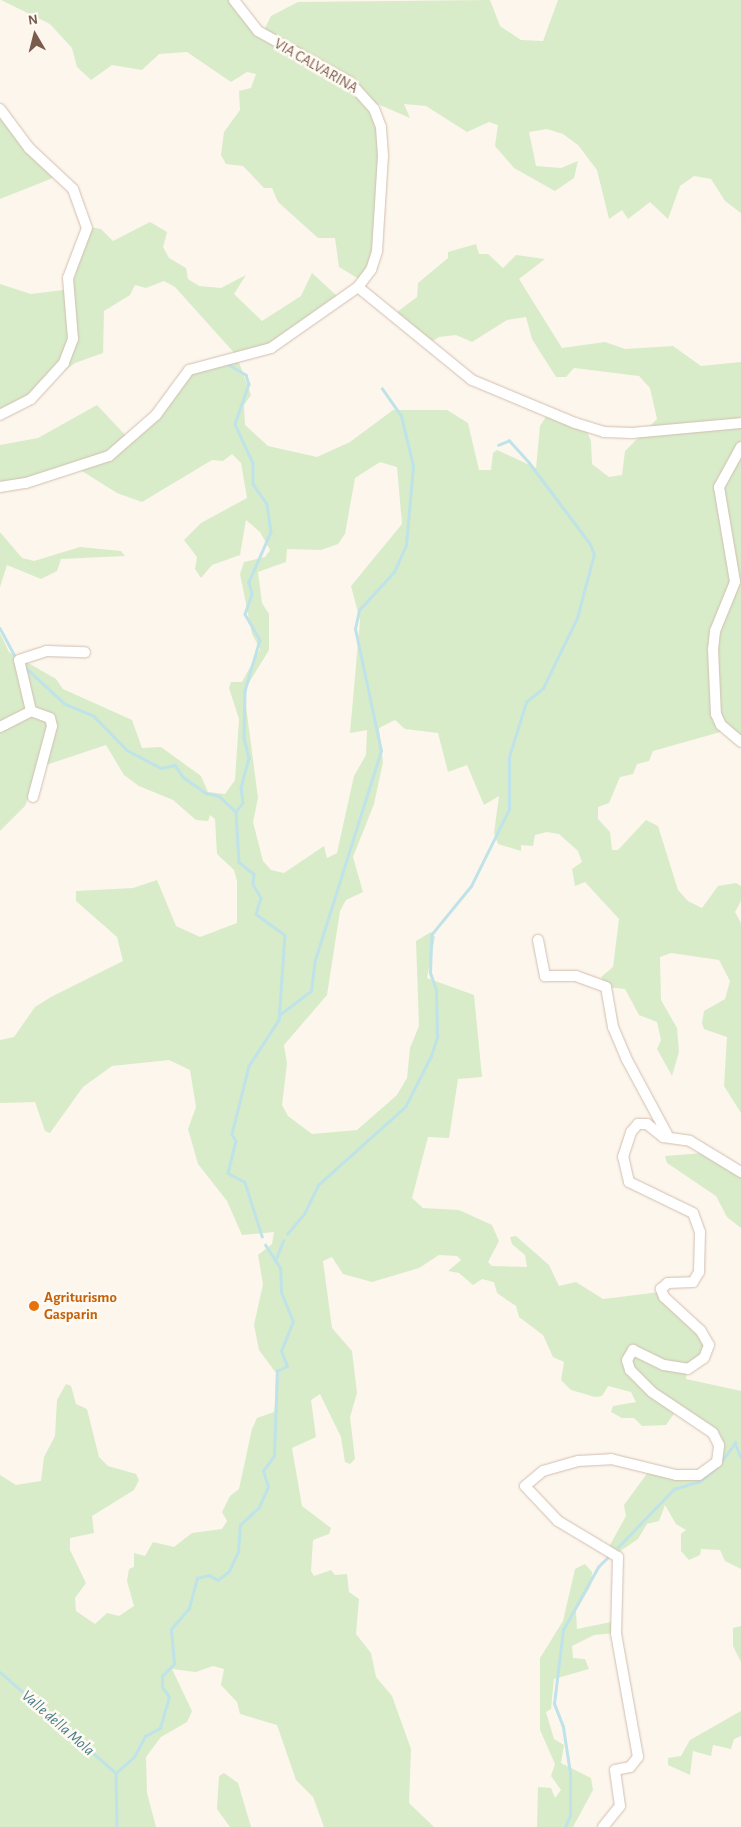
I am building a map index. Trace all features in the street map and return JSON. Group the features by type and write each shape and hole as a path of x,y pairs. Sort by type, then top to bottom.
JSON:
{"street":[{"name":"VIA CALVARINA","path":"234,0 258,30 278,45 363,94 381,127 377,251 358,287"},
{"path":"0,109 29,148 73,189 87,228 68,278 73,339 64,363 31,398 0,415"},
{"path":"0,487 26,484 109,456 156,414 189,370 272,348 358,287 472,380 574,423 604,432 632,433 741,423"},
{"path":"741,447 719,487 735,582 715,631 713,650 716,714 720,725 741,742"},
{"path":"31,711 19,660 47,652 85,652"},
{"path":"0,727 31,711 50,718 52,726 33,797"},
{"path":"538,940 544,976 576,976 606,987 620,1043 669,1139"},
{"path":"603,1827 620,1806 615,1770 630,1767 638,1757 616,1634 618,1557 558,1521 525,1486 543,1471 578,1461 612,1459 676,1475 699,1475 717,1462 719,1446 713,1433 652,1392 630,1370 627,1360 633,1350 664,1365 688,1369 704,1358 709,1345 701,1330 664,1297 661,1289 668,1283 693,1282 699,1272 700,1232 693,1213 651,1196 629,1182 624,1171 625,1144 638,1124 658,1129 669,1139 690,1142 741,1172"}],"green space":[{"path":"1,0 236,0 263,32 271,16 298,2 490,0 500,26 521,40 543,41 558,0 741,0 741,213 725,201 711,179 694,176 680,186 668,219 650,202 628,219 622,210 609,219 597,170 578,145 563,134 547,129 529,132 536,166 561,168 578,161 574,178 555,191 514,168 495,146 498,125 489,122 467,132 426,106 404,104 410,118 373,102 384,137 380,231 364,282 339,267 335,238 318,238 278,202 272,188 264,188 243,166 226,164 221,155 224,132 240,110 239,91 251,88 256,74 247,72 231,82 187,52 159,54 142,70 112,65 91,80 77,67 72,48 50,24"},
{"path":"0,110 20,134 63,174 0,199"},
{"path":"150,222 167,232 163,247 169,258 186,268 188,279 199,286 221,288 246,275 234,294 262,321 301,296 312,273 338,297 276,344 237,357 251,395 244,405 245,425 268,446 317,457 350,442 393,410 447,410 468,423 479,470 491,470 493,453 497,450 536,468 540,426 547,415 583,423 591,441 592,464 609,477 622,475 625,451 657,419 650,388 639,376 574,368 566,377 556,377 532,339 526,317 507,320 472,342 456,335 439,337 430,343 393,315 417,297 418,283 448,258 448,252 476,244 479,254 488,254 503,268 516,255 545,259 519,279 562,348 605,342 625,349 673,346 701,366 741,362 741,742 724,731 653,751 649,761 637,764 633,774 620,777 609,803 598,807 598,819 610,832 612,850 618,850 646,820 658,826 678,890 688,901 702,908 718,886 736,883 741,886 741,901 735,912 741,923 741,1113 724,1086 727,1037 704,1029 702,1023 704,1011 725,999 730,981 719,960 671,953 660,957 661,1000 677,1028 679,1052 672,1076 657,1049 661,1040 657,1022 639,1015 625,989 607,987 601,977 613,967 619,919 585,882 575,886 572,869 582,862 578,851 559,834 547,832 535,835 533,846 521,845 521,851 498,844 494,833 499,796 484,805 467,765 448,772 438,733 405,729 395,720 379,728 383,762 374,804 353,857 363,892 346,900 340,911 327,995 284,1045 287,1063 282,1105 288,1116 312,1134 357,1130 397,1095 407,1078 410,1048 419,1026 416,941 431,932 435,937 427,978 474,995 482,1077 458,1079 449,1138 428,1137 412,1198 423,1208 459,1210 492,1225 499,1241 488,1262 492,1266 527,1267 525,1255 512,1244 510,1237 516,1236 549,1265 559,1286 576,1282 603,1299 660,1292 698,1330 707,1352 688,1365 686,1379 741,1391 741,1569 725,1561 720,1550 701,1549 700,1555 689,1560 681,1551 681,1534 686,1530 676,1524 665,1505 659,1521 647,1524 638,1539 616,1554 609,1547 626,1516 624,1505 651,1468 696,1475 712,1466 721,1443 678,1408 666,1425 642,1426 634,1418 622,1418 611,1412 613,1406 636,1402 631,1392 608,1386 602,1396 595,1397 571,1390 561,1380 564,1362 553,1357 543,1335 519,1317 516,1306 497,1293 494,1282 482,1279 473,1285 459,1273 448,1271 461,1260 457,1256 439,1255 419,1268 372,1282 343,1274 332,1257 323,1261 332,1328 352,1351 357,1393 350,1417 355,1459 350,1464 345,1462 341,1437 320,1394 311,1400 316,1437 292,1448 302,1506 331,1528 329,1534 313,1540 311,1571 314,1576 331,1570 335,1575 347,1574 349,1592 359,1599 356,1634 371,1653 376,1677 392,1696 411,1749 409,1803 434,1827 324,1827 313,1797 296,1780 277,1725 240,1714 237,1702 221,1685 224,1669 213,1666 196,1672 172,1669 192,1711 187,1722 161,1737 146,1757 147,1793 156,1827 0,1827 0,1475 16,1485 41,1481 44,1457 55,1436 57,1400 66,1384 71,1386 76,1404 87,1409 99,1457 108,1466 136,1474 139,1480 134,1490 92,1516 94,1533 70,1538 70,1550 86,1583 75,1598 76,1611 95,1624 107,1613 119,1616 134,1606 127,1581 129,1569 134,1567 134,1553 145,1556 153,1542 174,1547 192,1533 222,1529 227,1521 222,1512 230,1496 239,1489 252,1429 257,1418 274,1412 275,1406 276,1373 259,1350 254,1325 263,1284 258,1255 272,1244 274,1232 242,1235 227,1201 198,1164 188,1129 196,1107 190,1070 169,1060 112,1066 83,1087 50,1133 45,1131 35,1102 0,1103 0,1040 14,1037 35,1007 123,961 117,937 76,901 76,891 133,888 157,880 176,926 200,937 237,923 237,881 234,870 217,854 215,819 210,815 208,821 196,820 173,800 139,786 124,775 106,745 40,767 25,806 0,831 0,633 9,652 56,679 63,689 132,720 142,748 161,747 201,776 208,792 225,794 235,780 239,719 229,688 231,682 242,682 260,649 252,634 240,574 244,562 265,557 270,550 260,532 246,520 240,555 212,565 201,578 195,569 197,557 184,540 201,523 247,498 241,463 232,454 223,461 212,460 142,502 117,493 74,466 0,487 0,445 38,438 97,405 128,438 158,413 188,369 237,356 175,287 164,281 146,288 135,285 130,295 104,311 103,353 75,363 0,420 0,284 31,294 71,289 90,227 101,229 113,241","holes":["380,462 397,467 402,524 351,586 360,620 350,733 367,730 366,755 354,776 337,853 327,858 324,846 284,873 271,870 263,861 253,822 258,798 244,691 269,650 269,614 262,603 258,572 286,562 287,549 321,550 338,544 345,534 355,478"]},
{"path":"0,532 22,558 34,561 80,547 121,551 125,556 61,559 57,571 41,579 7,565 0,587"},
{"path":"704,1153 741,1172 741,1228 727,1217 716,1196 667,1163 665,1156"},
{"path":"585,1564 592,1572 591,1585 576,1611 577,1629 616,1621 616,1633 594,1635 572,1646 573,1658 585,1659 589,1669 554,1679 551,1709 546,1712 554,1739 564,1745 561,1763 591,1778 593,1790 573,1827 537,1827 538,1787 551,1788 555,1798 561,1790 551,1776 555,1764 540,1730 540,1658 563,1621 575,1569"},
{"path":"741,1626 741,1662 733,1646 733,1628"},
{"path":"741,1711 741,1736 734,1739 731,1749 713,1745 711,1756 693,1751 690,1775 668,1765 668,1758 681,1756 690,1740"},
{"path":"224,1773 238,1783 251,1827 230,1827 217,1809 219,1776"}],"waterway":[{"path":"228,364 246,375 249,384 235,424 253,463 253,484 267,504 271,532 249,582 252,594 245,614 260,640 245,691 244,738 249,758 241,787 243,803 236,812 239,862 254,874 253,884 261,898 256,914 285,935 279,1020 249,1066 232,1134 236,1141 228,1173 245,1182 262,1236"},
{"path":"279,1015 311,991 315,960 381,751 355,629 359,610 394,572 406,545 413,466 401,416 382,389"},
{"path":"287,1234 304,1214 318,1185 405,1107 431,1056 437,1037 436,990 430,973 431,935 471,886 509,809 509,757 526,702 543,688 577,618 594,554 589,543 529,463 509,441 499,445"},
{"path":"0,628 16,658"},
{"path":"25,667 65,704 94,716 127,750 161,768 175,765 183,777 206,793 219,796 236,812"},
{"path":"275,1261 283,1241"},
{"path":"116,1773 134,1757 145,1736 160,1728 169,1697 162,1687 162,1676 174,1664 171,1629 189,1608 197,1578 209,1575 218,1580 229,1571 238,1552 240,1525 259,1507 268,1487 263,1471 274,1456 277,1371 287,1366 281,1351 293,1322 281,1292 280,1268 265,1245"},
{"path":"721,1462 735,1443 741,1457"},
{"path":"618,1547 674,1489 700,1481 716,1468"},
{"path":"565,1827 570,1816 570,1773 563,1727 554,1704 563,1630 598,1567 609,1556"},
{"name":"Valle della Mola","path":"0,1672 116,1773"},
{"path":"116,1773 117,1827"}],"place":[{"name":"Agriturismo Gasparin","path":"34,1306"}]}
